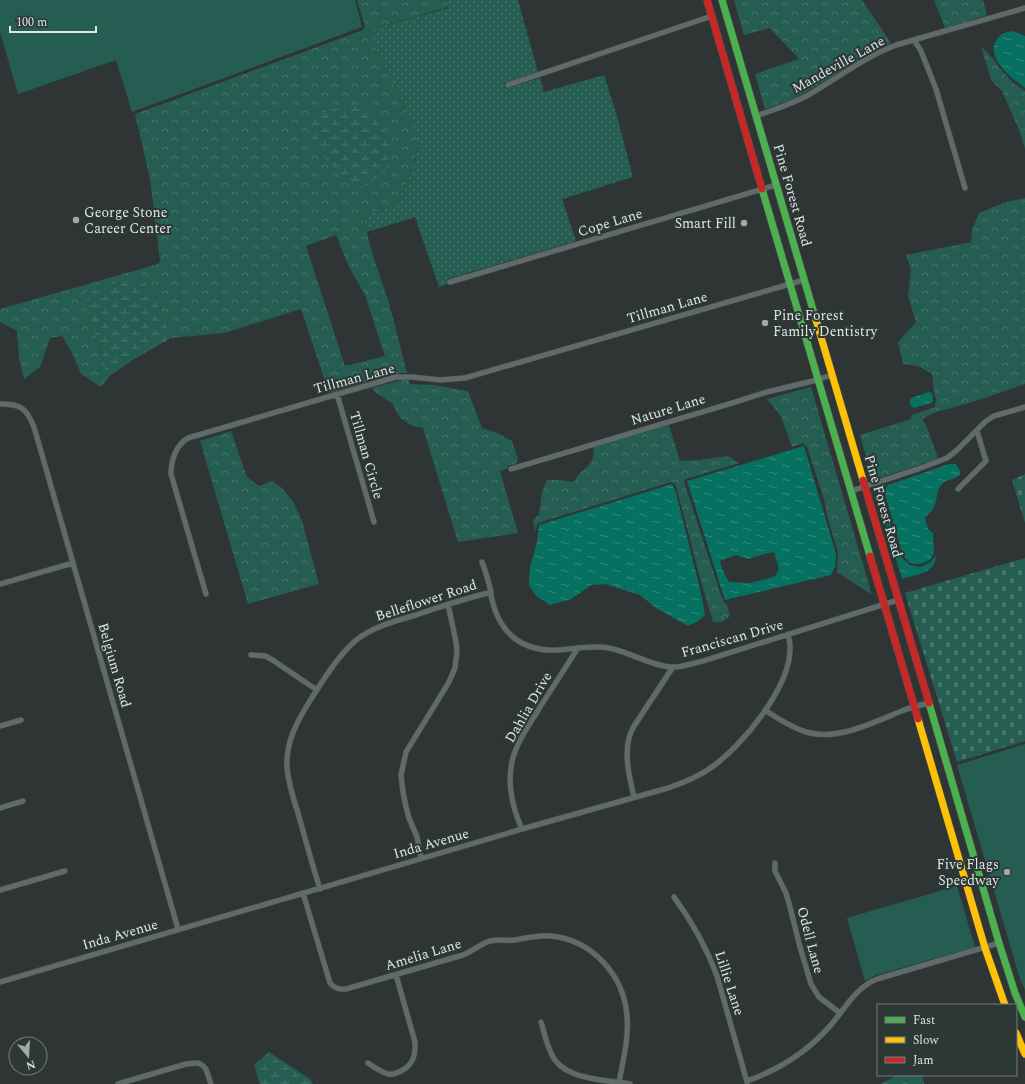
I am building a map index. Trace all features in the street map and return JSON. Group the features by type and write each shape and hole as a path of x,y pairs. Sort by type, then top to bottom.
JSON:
{"main road":[{"name":"Pine Forest Road","path":"707,0 985,948 1005,1004"},
{"name":"Pine Forest Road","path":"722,0 1017,1004"},
{"path":"924,739 937,734"},
{"path":"958,856 972,852"},
{"name":"Pine Forest Road","path":"1018,1009 1025,1017"},
{"path":"1017,1035 1025,1054"}],"street":[{"name":"Mandeville Lane","path":"756,116 796,102 873,56 892,47 1025,8"},
{"path":"508,85 712,16"},
{"path":"914,40 924,57 936,89 965,188"},
{"name":"Cope Lane","path":"450,282 776,185"},
{"name":"Tillman Lane","path":"206,594 171,474 171,464 175,454 183,442 188,438 396,377 440,380 465,378 804,280"},
{"name":"Nature Lane","path":"511,469 729,404 751,396 818,380 832,375"},
{"name":"Tillman Circle","path":"337,394 374,522"},
{"name":"Belgium Road","path":"0,404 16,405 24,409 34,427 178,929"},
{"path":"851,491 918,469 946,458 957,450 986,421 994,416 1025,407"},
{"path":"958,489 986,461 977,431"},
{"name":"Franciscan Drive","path":"482,562 492,600 499,619 503,626 516,639 529,646 547,650 593,647 612,649 665,666 673,667 703,661 898,600"},
{"path":"0,584 73,563"},
{"name":"Belleflower Road","path":"320,889 288,775 287,760 289,746 295,727 337,660 363,636 382,625 491,592"},
{"path":"421,858 417,837 406,807 401,775 406,752 449,682 455,668 457,651 448,604"},
{"name":"Inda Avenue","path":"0,982 678,784 699,775 724,758 742,740 778,690 786,672 789,658 790,646 788,634"},
{"name":"Dahlia Drive","path":"522,829 514,808 511,790 511,771 515,751 526,730 578,648"},
{"path":"251,655 265,656 271,659 317,690"},
{"path":"634,797 628,754 629,737 634,726 673,667"},
{"path":"765,710 806,732 827,734 839,733 861,727 928,703"},
{"path":"0,726 21,720"},
{"path":"0,808 23,801"},
{"name":"Odell Lane","path":"775,863 775,871 786,894 811,984 819,997 840,1013"},
{"path":"0,890 65,872"},
{"name":"Amelia Lane","path":"303,893 330,982 339,989 346,989 463,955 469,953 480,945 492,941 541,936 564,939 577,943 587,949 610,969 617,980 625,999 628,1015 627,1032 619,1082"},
{"name":"Lillie Lane","path":"674,897 693,925 712,962 747,1083"},
{"path":"747,1083 795,1056 819,1037 860,989 872,980 999,943"},
{"path":"368,1063 382,1072 393,1074 410,1065 415,1053 415,1042 396,975"},
{"path":"541,1022 550,1051 556,1061 564,1069 577,1075 630,1084"},
{"path":"118,1084 186,1064 198,1063 202,1064 206,1069 211,1084"}],"green space":[{"path":"0,0 355,0 362,27 132,112 116,60 18,94 0,32"},
{"path":"357,0 446,0 448,7 369,30 381,60 403,103 419,142 410,176 396,204 362,215 374,259 389,303 407,373 390,375 329,393 301,309 224,333 171,338 159,304 144,281 123,281 87,292 87,310 109,377 101,387 81,374 71,351 62,336 50,338 40,367 24,379 19,358 17,331 0,322 0,309 158,264 160,261 150,179 135,114 363,30 365,26","holes":["336,235 348,265 365,295 385,356 345,366 306,246"]},
{"path":"446,0 518,0 538,72 504,83 506,89 540,78 544,92 604,75 633,177 562,199 576,241 447,279 448,284 439,287 415,217 367,232 362,215 396,204 410,176 419,142 403,103 381,60 369,30 448,8"},
{"path":"734,0 862,0 891,43 869,53 803,94 765,109 755,74 799,59 770,28 744,35"},
{"path":"934,0 983,0 987,15 945,28"},
{"path":"981,46 1012,82 1025,91 1025,148 1002,91 991,80"},
{"path":"366,105 392,142 385,172 361,188 337,171 309,140 305,119 330,110"},
{"path":"1025,198 1025,384 973,402 936,412 922,419 926,425 938,458 873,480 860,435 911,419 912,415 935,407 936,399 932,374 918,366 903,364 898,342 916,322 908,296 911,270 906,255 971,242 972,230 979,213 1006,202"},
{"path":"122,281 144,281 159,304 171,338 134,359 108,377 99,343 86,305 86,298 87,292"},
{"path":"402,380 409,380 410,384 433,385 468,391 482,428 497,433 512,441 518,459 516,464 507,466 508,468 500,471 518,533 458,542 423,428 413,426 400,418 392,403 376,393 372,388"},
{"path":"811,387 872,595 837,572 838,553 824,499 807,447 803,443 792,447 781,416 767,399"},
{"path":"669,425 680,461 701,460 727,456 739,463 686,479 684,482 723,601 726,604 730,616 722,622 713,622 678,493 675,484 671,482 538,523 535,532 533,520 539,514 542,493 547,480 574,482 593,458 594,447"},
{"path":"231,431 247,477 259,486 272,481 282,488 294,503 302,521 319,584 248,604 200,441"},
{"path":"1025,474 1025,523 1012,480"},
{"path":"1025,558 1025,741 957,762 905,593"},
{"name":"Five Flags Speedway","path":"1025,744 1025,990 1020,979 957,765"},
{"path":"957,886 975,947 876,975 865,981 847,918"},
{"path":"269,1052 310,1079 313,1084 260,1084 254,1065"},
{"path":"896,1076 922,1076 924,1084 880,1084"}],"water":[{"path":"1013,31 1025,36 1025,88 1007,73 997,60 994,53 994,46 1000,35"},
{"path":"929,392 933,397 933,401 931,403 914,408 911,406 910,399"},
{"path":"804,446 836,554 835,567 831,575 725,600 687,481","holes":["774,552 779,569 775,576 763,580 749,583 729,582 722,569 720,561 736,555 748,559"]},
{"path":"949,464 956,464 960,471 960,475 941,485 938,491 935,506 925,518 928,529 933,533 934,553 930,560 920,564 910,563 903,555 885,490 888,485"},
{"path":"672,484 676,493 702,597 705,615 697,622 688,626 656,608 640,595 605,584 591,585 571,599 550,605 536,596 529,585 530,567 537,542 539,525"},
{"path":"886,484 882,490 883,499 901,557 910,565 920,567 931,562 936,555 935,561 929,570 902,579 875,487"}],"traffic: fast":[{"path":"722,0 816,320"},
{"path":"762,189 870,556"},
{"path":"929,703 999,943 1015,993 1025,1017"}],"traffic: slow":[{"path":"816,320 863,480"},
{"path":"918,719 985,948 1005,1004"},
{"path":"1017,1035 1025,1054"}],"traffic: jam":[{"path":"707,0 762,189"},
{"path":"863,480 929,703"},
{"path":"870,556 918,719"}],"place":[{"name":"George Stone Career Center","path":"76,220"},
{"name":"Smart Fill","path":"744,223"},
{"name":"Pine Forest Family Dentistry","path":"765,323"},
{"name":"Five Flags Speedway","path":"1007,872"}]}
